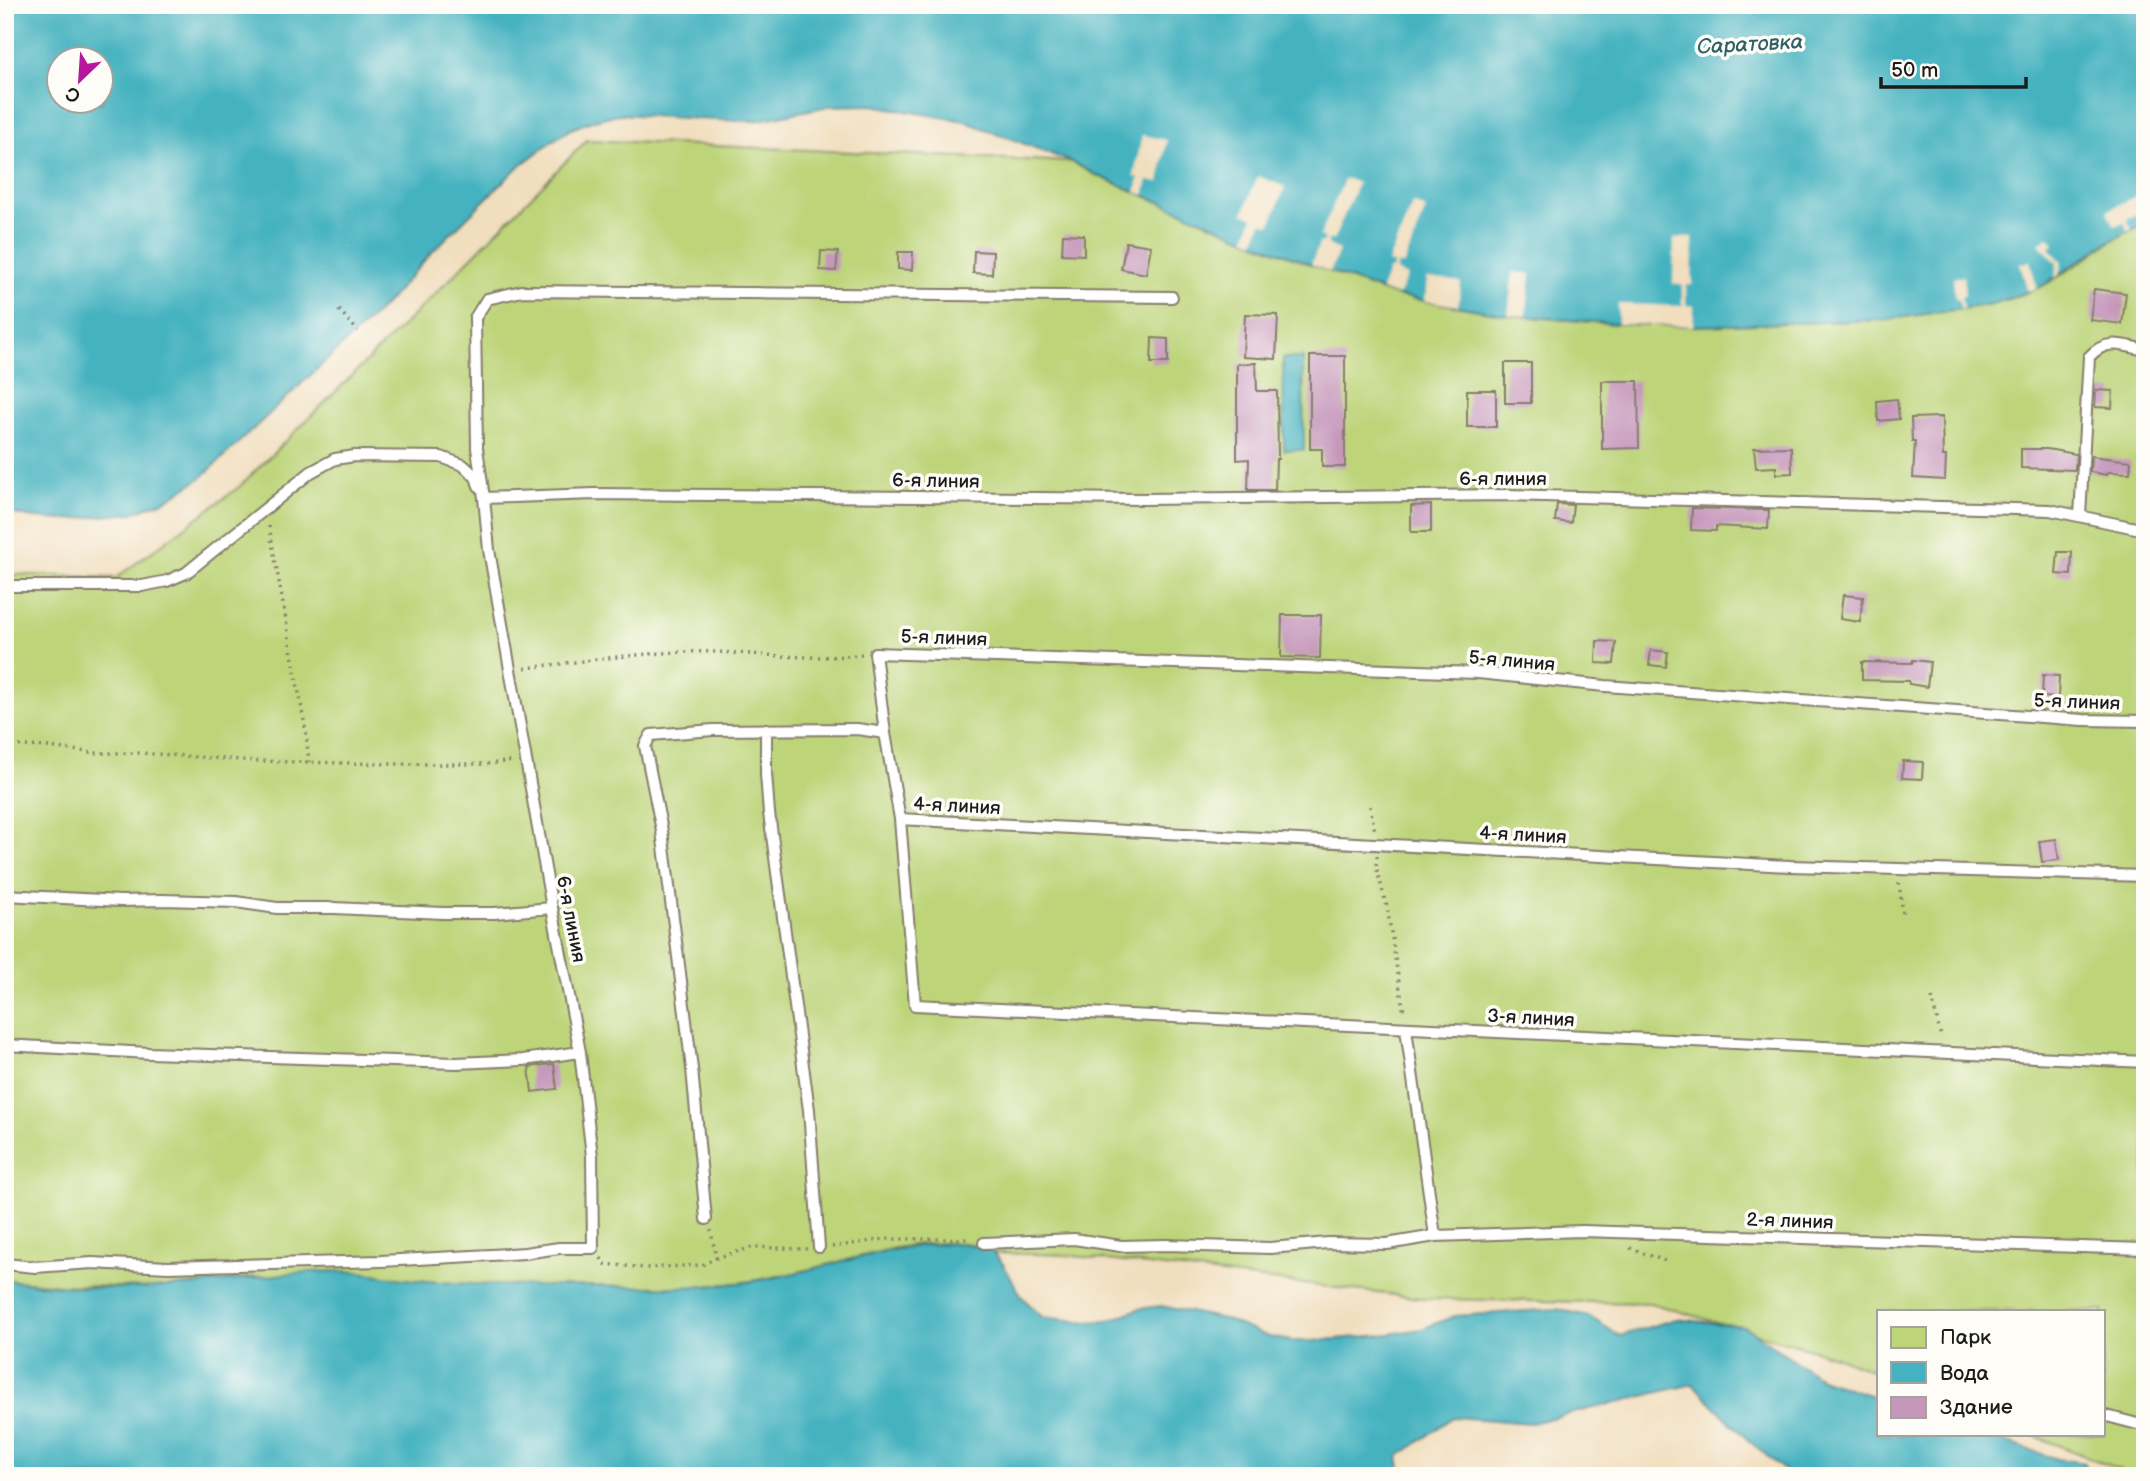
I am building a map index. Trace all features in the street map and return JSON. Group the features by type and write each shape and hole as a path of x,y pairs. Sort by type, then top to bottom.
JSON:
{"lane":[{"path":"484,498 477,447 475,318 487,299 522,291 1172,297"},
{"path":"2080,516 2089,357 2099,347 2119,344 2145,350"},
{"path":"5,586 142,586 167,581 186,573 311,472 335,459 355,456 441,457 463,466 476,477 484,498"},
{"name":"6-я линия","path":"593,1248 592,1156 580,1052 489,550 484,498 594,494 1144,499 1507,495 2050,510 2145,530"},
{"path":"875,653 900,819"},
{"name":"5-я линия","path":"875,653 1478,673 1605,685 2083,720 2145,720"},
{"path":"766,729 769,813 809,1110 820,1247"},
{"path":"706,1219 692,1069 673,913 662,831 645,746 651,735 672,732 857,729 885,733"},
{"name":"4-я линия","path":"900,819 1897,870 2145,876"},
{"name":"3-я линия","path":"900,819 915,1005 2145,1062"},
{"path":"5,895 121,901 236,902 277,908 443,913 494,913 552,908"},
{"path":"1406,1029 1435,1236"},
{"path":"5,1045 432,1063 523,1060 580,1052"},
{"name":"2-я линия","path":"984,1243 1074,1239 1121,1246 1270,1248 1328,1243 1387,1244 1435,1236 1582,1231 2145,1249"},
{"path":"5,1264 35,1267 92,1263 168,1267 394,1260 593,1248"},
{"path":"2104,1415 2145,1426"}],"path":[{"path":"339,310 358,331"},
{"path":"266,509 309,762"},
{"path":"510,669 658,653 853,656 875,653"},
{"path":"5,745 95,753 309,762 487,764 526,760"},
{"path":"1370,806 1378,844 1376,866 1387,907 1406,1029"},
{"path":"1897,870 1903,914"},
{"path":"1932,998 1944,1053"},
{"path":"706,1219 710,1224 716,1258"},
{"path":"593,1248 605,1264 626,1267 702,1265 753,1247 788,1250 836,1247 885,1239 968,1238 984,1243"}],"green space":[{"path":"587,140 1072,162 1094,174 1254,242 1398,296 1508,315 1618,324 1693,326 1884,320 1980,306 2012,298 2042,286 2118,237 2145,223 2145,1476 2135,1476 2035,1436 2104,1436 2104,1310 1877,1310 1877,1372 1835,1356 1650,1303 1427,1299 1066,1255 994,1253 969,1244 956,1243 895,1248 795,1273 741,1283 679,1288 493,1286 403,1279 358,1272 254,1277 152,1288 5,1280 5,574 116,578 239,487"}],"water":[{"name":"Саратовка","path":"5,5 2145,5 2145,223 2103,245 2042,286 1996,303 1884,320 1693,326 1618,324 1508,315 1398,296 1254,242 1094,174 1072,162 964,121 872,105 829,106 755,121 619,114 594,120 571,129 517,168 430,254 383,307 201,478 164,501 132,513 64,520 5,512"},
{"path":"1283,358 1303,358 1304,450 1284,450"},
{"path":"969,1244 992,1251 1003,1264 1022,1297 1042,1317 1086,1322 1108,1321 1138,1309 1161,1306 1224,1319 1269,1337 1291,1341 1382,1335 1422,1329 1455,1316 1557,1309 1588,1316 1620,1336 1676,1319 1744,1326 1823,1380 1877,1397 1877,1436 1987,1436 2057,1459 2084,1463 2087,1476 1791,1476 1748,1440 1693,1384 1531,1423 1453,1417 1398,1457 1402,1476 5,1476 5,1280 78,1287 153,1288 339,1271 479,1284 687,1287 766,1279 874,1254 928,1245"}],"pier":[{"path":"1142,135 1167,140 1159,182 1148,180 1144,195 1136,192 1139,178 1134,176"},
{"path":"1258,176 1285,187 1270,225 1262,222 1254,242 1245,238 1253,218 1243,213"},
{"path":"1345,178 1358,183 1333,241 1329,239 1327,244 1339,250 1330,272 1311,264 1320,242 1323,243 1325,238 1320,236"},
{"path":"2136,196 2142,211 2127,219 2132,229 2128,232 2124,222 2114,226 2107,211"},
{"path":"1413,203 1426,209 1403,266 1398,264 1396,271 1407,276 1398,296 1381,290 1389,269 1392,270 1394,265 1388,262"},
{"path":"2048,237 2054,243 2049,248 2062,262 2059,275 2055,278 2057,263 2039,244"},
{"path":"1674,238 1693,238 1692,285 1686,285 1686,305 1694,306 1693,326 1618,324 1618,304 1682,306 1682,284 1673,284"},
{"path":"2030,261 2037,288 2028,291 2020,264"},
{"path":"1513,272 1531,274 1526,316 1508,315"},
{"path":"1963,276 1965,295 1961,297 1964,308 1961,309 1958,298 1955,298 1953,278"},
{"path":"1427,278 1461,282 1458,306 1425,301"}],"building":[{"path":"1063,234 1084,235 1084,255 1062,254"},
{"path":"1126,242 1151,246 1146,274 1121,269"},
{"path":"821,251 838,252 836,271 820,270"},
{"path":"974,251 993,252 992,274 973,273"},
{"path":"898,252 913,252 912,270 898,269"},
{"path":"2094,289 2126,293 2122,324 2090,320"},
{"path":"1245,314 1278,315 1276,359 1243,357"},
{"path":"1152,338 1168,339 1168,363 1151,363"},
{"path":"1310,356 1345,356 1345,467 1322,467 1322,449 1310,449"},
{"path":"1256,363 1257,391 1277,391 1278,459 1275,490 1248,490 1249,459 1237,460 1237,364"},
{"path":"1505,363 1531,363 1531,403 1505,403"},
{"path":"1602,381 1638,381 1639,448 1602,449"},
{"path":"1467,390 1496,390 1496,427 1467,427"},
{"path":"2096,390 2113,391 2112,408 2095,407"},
{"path":"1897,399 1899,419 1878,421 1877,401"},
{"path":"1942,417 1943,456 1946,456 1945,480 1913,478 1915,441 1912,441 1911,418"},
{"path":"1791,447 1792,473 1776,474 1776,467 1756,468 1754,448"},
{"path":"2021,449 2047,449 2076,454 2075,470 2021,468"},
{"path":"2091,456 2131,461 2130,473 2107,472 2107,475 2090,472"},
{"path":"1557,504 1573,505 1571,523 1555,521"},
{"path":"1431,505 1431,532 1411,532 1411,506"},
{"path":"1692,508 1769,510 1768,529 1716,526 1716,531 1691,530"},
{"path":"2058,552 2072,552 2071,575 2056,574"},
{"path":"1843,595 1863,597 1860,622 1840,619"},
{"path":"1282,615 1321,615 1320,658 1281,657"},
{"path":"1597,641 1616,642 1614,664 1596,663"},
{"path":"1651,650 1668,652 1666,667 1649,665"},
{"path":"1913,660 1930,662 1927,687 1909,684 1909,681 1862,680 1862,662 1912,663"},
{"path":"2043,675 2059,676 2058,698 2042,697"},
{"path":"1903,761 1923,762 1922,779 1902,778"},
{"path":"2056,839 2059,860 2042,862 2039,841"},
{"path":"554,1064 557,1089 532,1092 529,1067"}]}
